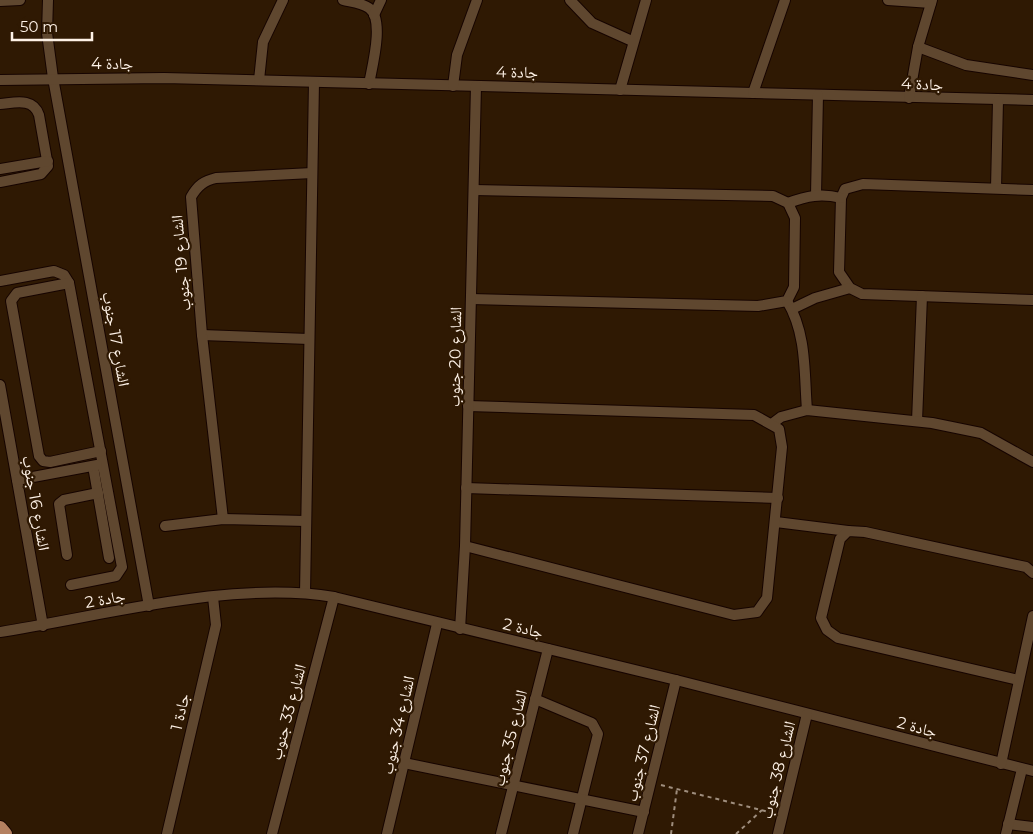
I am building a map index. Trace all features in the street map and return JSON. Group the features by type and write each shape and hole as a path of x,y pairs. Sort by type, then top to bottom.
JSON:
{"main road":[{"path":"0,828 5,834"}],"street":[{"path":"0,1 20,0"},
{"name":"الشارع 17 جنوب","path":"48,0 47,32 53,78 149,606"},
{"path":"259,80 263,42 283,0"},
{"path":"343,0 370,8 378,26 369,84"},
{"path":"374,15 381,0"},
{"path":"453,86 457,55 477,0"},
{"path":"570,0 592,23 632,41"},
{"path":"620,90 632,41 646,0"},
{"path":"753,93 785,0"},
{"path":"888,0 932,2 918,47 909,98"},
{"path":"918,47 966,65 1033,74"},
{"name":"جادة 4","path":"0,80 53,78 259,80 998,101 1033,100"},
{"path":"305,592 314,82"},
{"name":"الشارع 20 جنوب","path":"460,629 465,546 476,86"},
{"path":"816,195 818,95"},
{"path":"996,188 998,101"},
{"path":"0,104 24,102 35,107 39,115 48,161 46,170 41,174 0,182"},
{"path":"0,169 48,161"},
{"name":"الشارع 19 جنوب","path":"223,520 202,335 191,208 192,197 197,187 206,180 216,178 312,173"},
{"path":"1033,190 864,184 845,189 841,198 839,272 850,288 862,294 1033,300"},
{"path":"474,190 773,196 788,203 826,194 841,198"},
{"path":"788,203 794,218 794,287 790,305 797,317 802,337 807,410"},
{"path":"0,281 54,271 64,275 69,283 101,451 98,465 98,493 109,558"},
{"path":"69,283 17,293 11,301 38,453 41,459 46,462 101,451"},
{"path":"471,298 758,306 790,305 850,288"},
{"path":"917,421 922,296"},
{"path":"202,335 309,339"},
{"name":"الشارع 16 جنوب","path":"0,385 43,626"},
{"path":"465,546 734,615 756,612 767,598 782,446 779,429 772,423 754,414 468,406"},
{"path":"772,423 781,417 807,410 917,421 981,432 1033,462"},
{"path":"17,480 98,465"},
{"path":"71,585 116,576 122,570 98,465"},
{"path":"466,488 778,498"},
{"path":"67,555 59,504 64,500 98,493"},
{"path":"165,526 223,520 306,521"},
{"path":"776,522 865,532 1026,567 1033,573"},
{"path":"848,531 840,539 821,618 827,630 838,638 1018,680"},
{"name":"جادة 2","path":"0,632 213,597 305,592 334,597 437,624 548,648 1033,771"},
{"name":"جادة 1","path":"168,834 216,626 213,597"},
{"name":"الشارع 33 جنوب","path":"272,834 334,597"},
{"path":"1001,764 1033,616"},
{"name":"الشارع 34 جنوب","path":"387,834 437,624"},
{"name":"الشارع 35 جنوب","path":"501,834 548,648"},
{"name":"الشارع 37 جنوب","path":"638,834 676,680"},
{"path":"535,700 592,723 598,734 572,834"},
{"name":"الشارع 38 جنوب","path":"778,834 808,714"},
{"path":"404,763 644,812"},
{"path":"1022,769 1007,829 1033,827"}],"path":[{"path":"651,782 782,815"},
{"path":"671,834 677,789"},
{"path":"736,834 762,810"}]}
